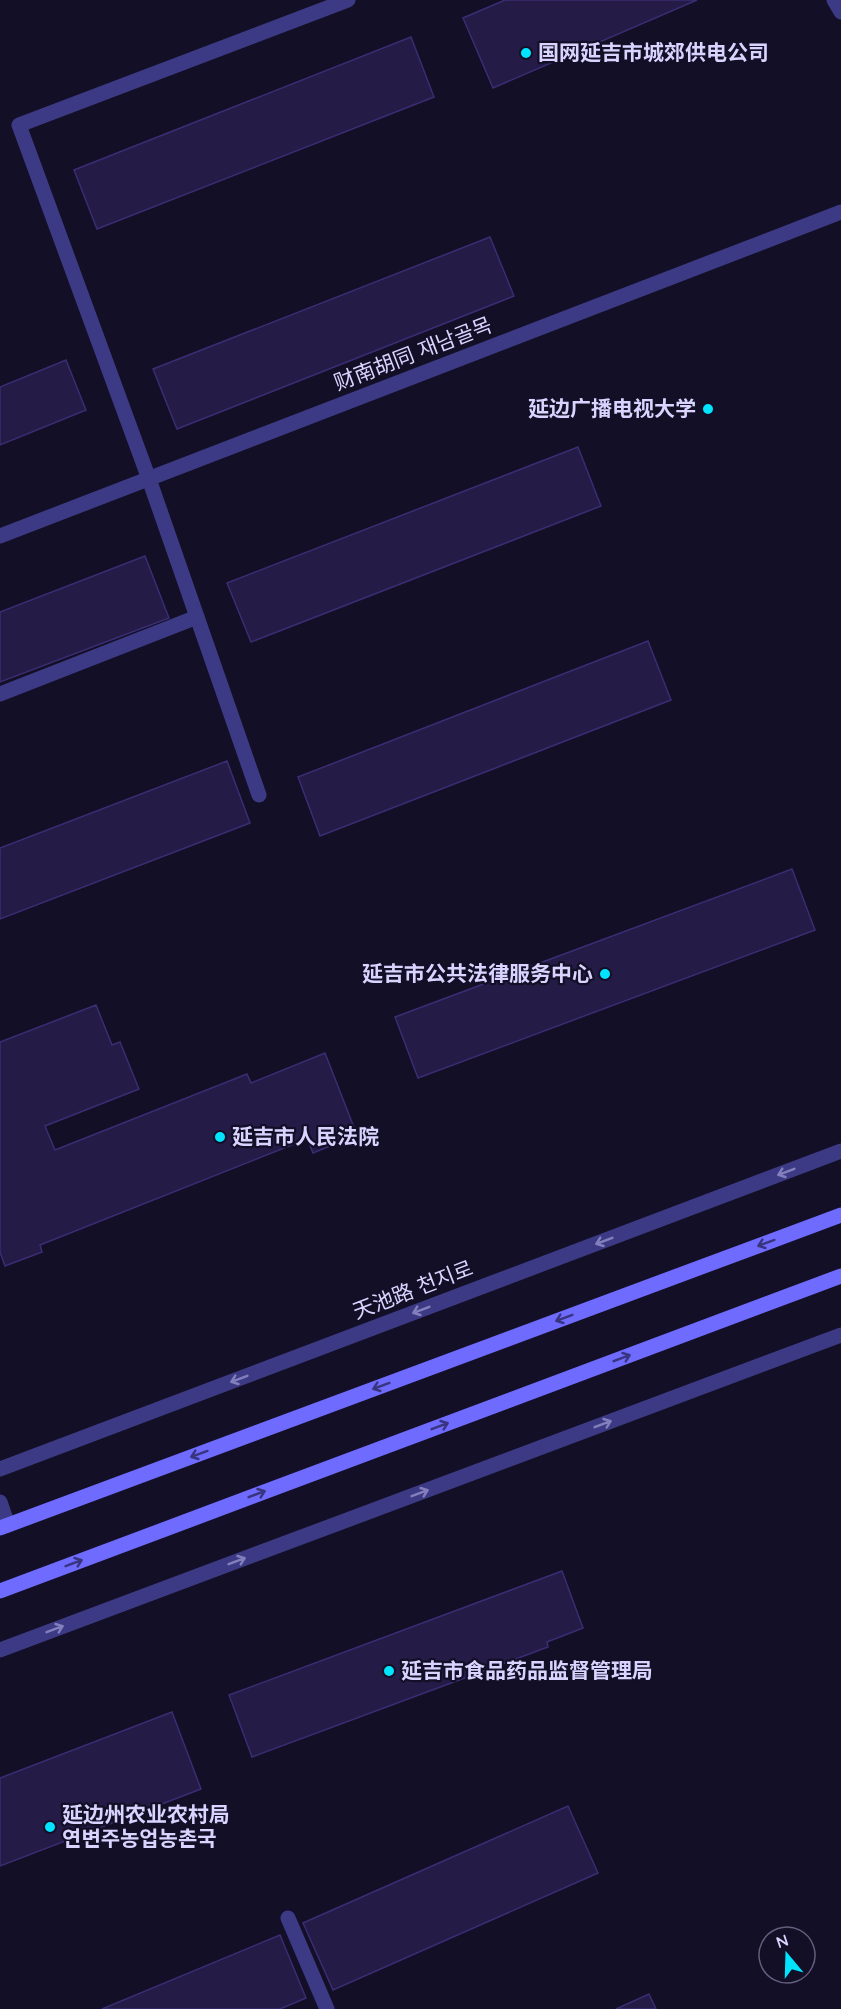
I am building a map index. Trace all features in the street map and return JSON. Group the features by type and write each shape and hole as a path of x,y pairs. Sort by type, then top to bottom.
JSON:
{"main road":[{"path":"4,1526 841,1215"},
{"path":"0,1591 841,1276"}],"street":[{"path":"259,795 149,479 20,125 348,0"},
{"path":"834,0 841,12"},
{"name":"财南胡同 재남골목","path":"0,536 841,212"},
{"path":"0,694 197,617"},
{"name":"天池路 천지로","path":"0,1469 841,1151"},
{"path":"0,1650 841,1335"},
{"path":"0,1503 4,1526"},
{"path":"288,1918 327,2009"}],"building":[{"name":"国网延吉市城郊供电公司","path":"505,0 697,0 493,88 463,18"},
{"path":"411,37 434,97 97,229 74,170"},
{"path":"490,237 514,296 177,429 153,369"},
{"path":"66,360 86,410 0,445 0,387"},
{"path":"578,447 601,506 251,642 227,583"},
{"path":"145,556 169,618 0,682 0,612"},
{"path":"648,641 671,700 320,836 298,777"},
{"path":"227,761 250,823 0,919 0,848"},
{"name":"延吉市公共法律服务中心","path":"792,869 815,930 418,1078 395,1017"},
{"name":"延吉市人民法院","path":"96,1005 112,1045 120,1042 139,1089 45,1126 55,1150 247,1074 251,1083 325,1053 357,1135 313,1153 307,1139 40,1245 42,1252 5,1266 0,1252 0,1042"},
{"name":"延吉市食品药品监督管理局","path":"562,1571 583,1628 547,1642 548,1647 252,1757 229,1695"},
{"name":"延边州农业农村局 연변주농업농촌국","path":"172,1712 201,1789 0,1866 0,1778"},
{"path":"568,1806 598,1873 333,1990 303,1923"},
{"path":"280,1935 306,1998 280,2009 102,2009"},
{"path":"649,1994 656,2009 616,2009"}],"place":[{"name":"国网延吉市城郊供电公司","path":"526,53"},
{"name":"延边广播电视大学","path":"708,409"},
{"name":"延吉市公共法律服务中心","path":"605,974"},
{"name":"延吉市人民法院","path":"220,1137"},
{"name":"延吉市食品药品监督管理局","path":"389,1671"},
{"name":"延边州农业农村局 연변주농업농촌국","path":"50,1827"}]}
